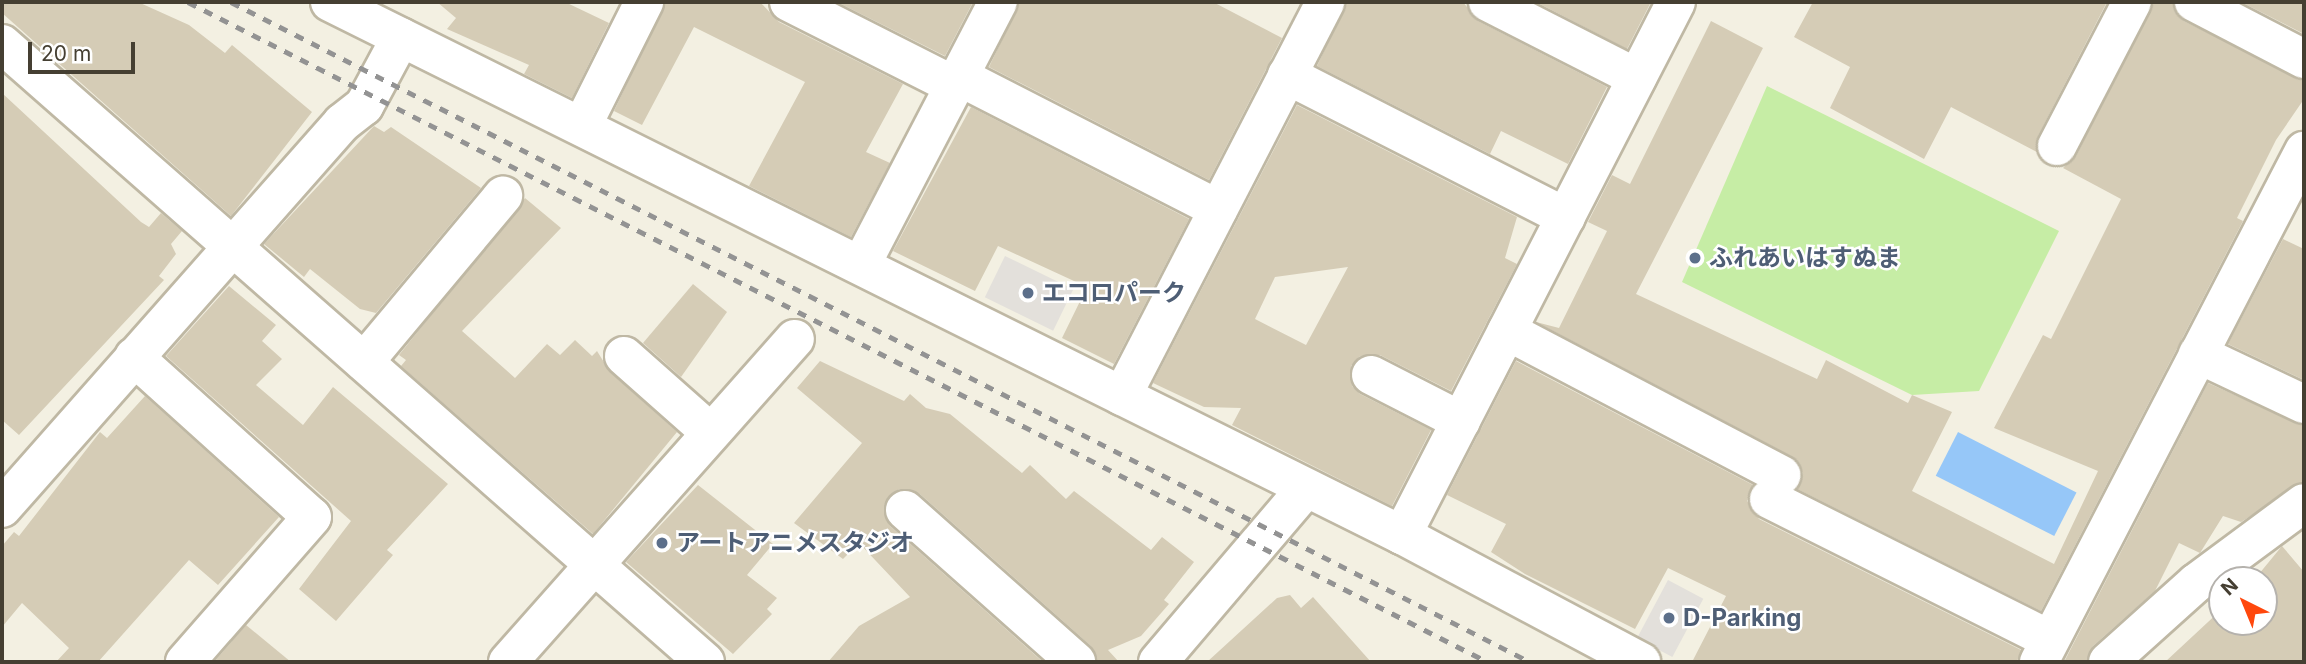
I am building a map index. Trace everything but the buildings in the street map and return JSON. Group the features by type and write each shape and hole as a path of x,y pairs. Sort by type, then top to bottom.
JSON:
{"street":[{"path":"330,2 582,126 713,196 862,263 1402,535 1641,662"},
{"path":"582,126 644,2"},
{"path":"789,2 1218,209"},
{"path":"862,263 998,2"},
{"path":"1122,396 1325,2"},
{"path":"1488,2 1637,78"},
{"path":"1402,535 1676,2"},
{"path":"2057,146 2132,2"},
{"path":"2194,2 2304,59"},
{"path":"2,508 231,246 364,106 401,37"},
{"path":"2,44 705,662"},
{"path":"1287,75 1566,217"},
{"path":"1507,331 1775,487 2044,651 2304,150"},
{"path":"364,362 503,196"},
{"path":"508,662 710,432 796,339"},
{"path":"2198,354 2304,404"},
{"path":"624,356 710,432"},
{"path":"134,358 312,517 185,662"},
{"path":"1371,375 1461,421"},
{"path":"1158,662 1306,488"},
{"path":"2108,662 2196,583 2304,503"},
{"path":"905,510 1076,662"}],"green space":[{"path":"1767,86 2059,231 1979,391 1912,395 1682,282"}],"shaded area":[{"name":"エコロパーク","path":"1005,256 1073,289 1053,331 985,297"},
{"name":"D-Parking","path":"1668,580 1703,599 1672,657 1637,638"}],"water":[{"path":"1958,432 2077,492 2054,536 1936,476"}],"railway":[{"path":"188,2 1488,662"},
{"path":"231,2 1530,662"}],"place":[{"name":"ふれあいはすぬま","path":"1695,258"},
{"name":"エコロパーク","path":"1028,293"},
{"name":"アートアニメスタジオ","path":"662,543"},
{"name":"D-Parking","path":"1669,618"}]}
